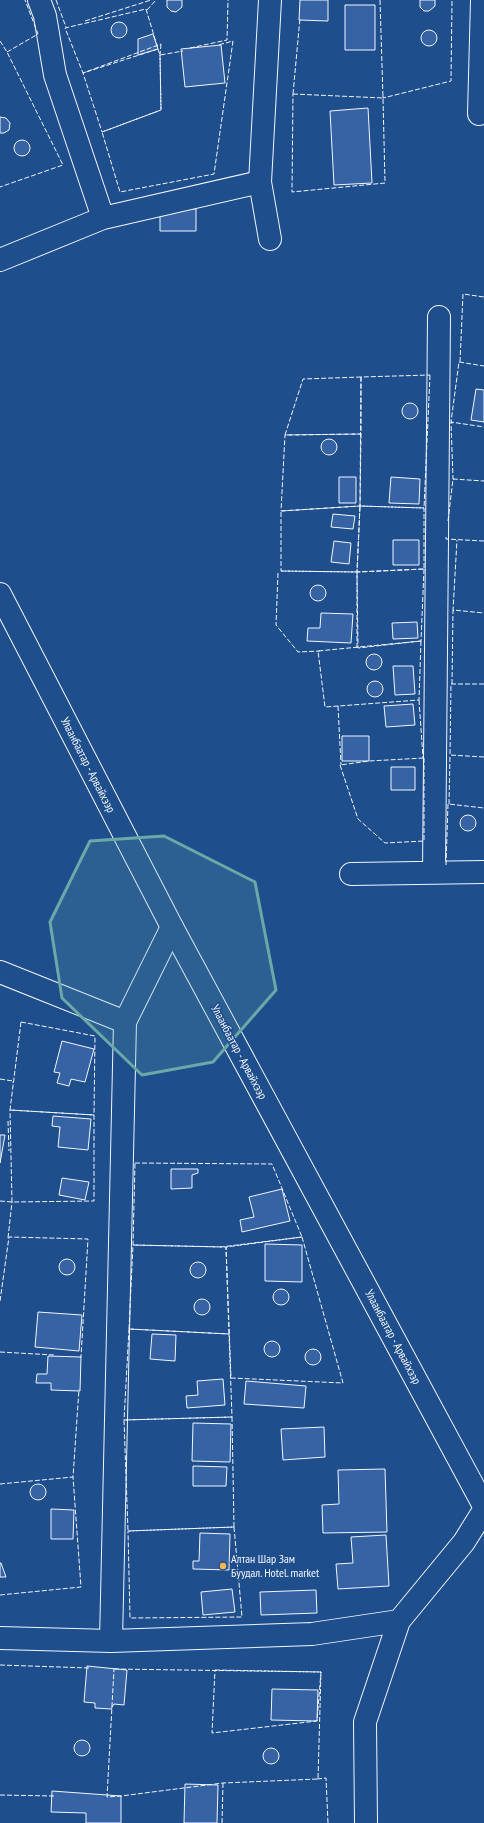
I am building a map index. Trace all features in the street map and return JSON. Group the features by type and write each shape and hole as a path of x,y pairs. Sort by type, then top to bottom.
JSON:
{"main road":[{"path":"39,0 45,16 56,75 103,218"},
{"path":"270,0 260,182 270,239"},
{"path":"479,114 482,0"},
{"path":"0,260 103,218 260,182"},
{"path":"434,872 440,317"},
{"name":"Улаанбаатар - Арвайхээр","path":"0,594 172,927 484,1506"},
{"path":"351,874 484,872"},
{"path":"111,1641 125,1022 172,927"},
{"path":"0,972 125,1022"},
{"path":"366,1823 365,1722 398,1620 464,1542 484,1510"},
{"path":"0,1638 111,1641 312,1634 398,1620"}],"highlighted area":[{"path":"164,836 255,882 276,990 213,1062 142,1075 62,998 50,922 90,841"}],"building":[{"path":"167,0 182,0 182,7 176,12 171,11 167,7"},
{"path":"300,0 328,0 328,21 299,20"},
{"path":"420,0 435,0 435,6 429,11 424,11 420,7"},
{"path":"345,5 375,5 375,50 345,50"},
{"path":"119,22 125,24 127,30 125,36 119,38 113,36 111,30 113,24"},
{"path":"426,30 432,30 437,35 435,44 432,46 426,46 421,41 421,35"},
{"path":"153,34 158,49 138,55 138,39"},
{"path":"221,45 225,83 185,87 181,49"},
{"path":"368,108 372,183 334,185 330,111"},
{"path":"0,117 6,118 10,123 9,130 4,133 0,133"},
{"path":"19,140 25,140 30,145 28,154 25,156 19,156 14,151 14,145"},
{"path":"160,208 196,209 196,231 160,231"},
{"path":"476,389 484,390 484,422 471,420"},
{"path":"407,403 413,403 418,408 416,417 413,419 407,419 402,414 402,408"},
{"path":"326,439 332,439 337,444 335,453 332,455 326,455 321,450 321,444"},
{"path":"339,477 356,477 356,503 339,503"},
{"path":"391,477 420,479 419,504 389,503"},
{"path":"333,514 355,516 353,529 331,527"},
{"path":"393,540 419,540 419,565 393,565"},
{"path":"334,541 351,543 349,564 331,562"},
{"path":"315,585 321,585 326,590 324,599 321,601 315,601 310,596 310,590"},
{"path":"321,613 353,614 351,643 307,641 308,628 320,628"},
{"path":"417,622 418,638 393,639 392,623"},
{"path":"371,654 377,654 382,659 380,668 377,670 371,670 366,665 366,659"},
{"path":"393,666 413,666 415,694 395,695"},
{"path":"375,681 381,683 383,689 381,695 375,697 369,695 367,689 369,683"},
{"path":"413,704 415,725 386,727 384,706"},
{"path":"342,736 369,736 369,761 342,761"},
{"path":"391,767 415,767 415,790 391,790"},
{"path":"465,815 471,815 476,820 474,829 471,831 465,831 460,826 460,820"},
{"path":"62,1041 94,1049 85,1082 71,1079 69,1086 57,1083 60,1073 54,1072"},
{"path":"53,1116 91,1119 88,1150 58,1147 60,1127 52,1126"},
{"path":"0,1135 5,1135 0,1163"},
{"path":"171,1169 198,1169 198,1173 192,1175 192,1188 171,1189"},
{"path":"62,1178 89,1182 85,1200 59,1195"},
{"path":"282,1189 290,1221 242,1232 240,1220 254,1217 249,1197"},
{"path":"265,1244 302,1245 302,1282 265,1281"},
{"path":"67,1259 73,1261 75,1267 73,1273 67,1275 61,1273 59,1267 61,1261"},
{"path":"195,1262 201,1262 206,1267 204,1276 201,1278 195,1278 190,1273 190,1267"},
{"path":"278,1289 284,1289 289,1294 287,1303 284,1305 278,1305 273,1300 273,1294"},
{"path":"199,1299 205,1299 210,1304 208,1313 205,1315 199,1315 194,1310 194,1304"},
{"path":"38,1312 82,1315 79,1351 35,1347"},
{"path":"152,1334 176,1335 175,1361 150,1359"},
{"path":"269,1341 275,1341 280,1346 278,1355 275,1357 269,1357 264,1352 264,1346"},
{"path":"310,1349 316,1349 321,1354 319,1363 316,1365 310,1365 305,1360 305,1354"},
{"path":"48,1356 81,1357 80,1391 51,1390 51,1383 36,1383 37,1374 47,1374"},
{"path":"223,1379 225,1405 187,1408 186,1396 198,1395 197,1381"},
{"path":"246,1381 306,1386 304,1408 244,1404"},
{"path":"193,1423 231,1424 230,1462 192,1461"},
{"path":"324,1427 325,1457 283,1460 281,1429"},
{"path":"193,1466 227,1467 226,1486 193,1486"},
{"path":"385,1469 387,1532 323,1533 322,1505 339,1504 338,1470"},
{"path":"38,1484 44,1486 46,1492 44,1498 38,1500 32,1498 30,1492 32,1486"},
{"path":"51,1509 74,1510 73,1539 51,1539"},
{"path":"200,1533 230,1534 229,1570 193,1569 193,1561 199,1561"},
{"path":"386,1535 389,1586 338,1589 336,1564 353,1563 351,1537"},
{"path":"1,1563 6,1577 0,1577"},
{"path":"232,1589 235,1612 203,1615 201,1592"},
{"path":"316,1590 317,1613 261,1615 260,1592"},
{"path":"87,1666 127,1670 124,1705 114,1704 111,1709 95,1708 95,1703 84,1702"},
{"path":"272,1689 318,1690 317,1721 271,1720"},
{"path":"79,1740 85,1740 90,1745 88,1754 85,1756 79,1756 74,1751 74,1745"},
{"path":"268,1748 274,1748 279,1753 277,1762 274,1764 268,1764 263,1759 263,1753"},
{"path":"185,1784 218,1785 217,1823 184,1823"},
{"path":"52,1791 121,1796 121,1823 86,1823 86,1813 51,1812"}],"fence":[{"path":"7,52 38,34 25,0"},
{"path":"56,0 66,27"},
{"path":"85,21 151,0"},
{"path":"147,10 156,0"},
{"path":"190,48 227,40 228,0"},
{"path":"380,0 383,98"},
{"path":"383,96 383,98 451,81 452,0"},
{"path":"146,9 158,49 83,73 65,28 146,9"},
{"path":"293,94 300,18"},
{"path":"0,41 7,52 63,165 0,187"},
{"path":"160,55 161,110 102,132 120,192 214,174 233,41 218,45"},
{"path":"161,44 161,110 102,132 83,73 161,44"},
{"path":"158,49 160,55 183,51"},
{"path":"293,94 383,98 385,183 292,192 293,94"},
{"path":"460,362 463,294 484,297"},
{"path":"453,423 451,422 459,362 484,366"},
{"path":"430,375 424,508 360,506 361,377 430,375"},
{"path":"361,377 361,434 285,435 303,379 361,377"},
{"path":"454,479 451,422 484,427"},
{"path":"361,434 360,506 281,511 285,435 361,434"},
{"path":"448,521 453,479 484,481"},
{"path":"360,506 357,572 281,571 281,511 360,506"},
{"path":"360,506 424,508 424,569 357,572 360,506"},
{"path":"446,537 446,539 484,541"},
{"path":"454,611 457,540"},
{"path":"424,569 421,641 358,648 357,572 424,569"},
{"path":"281,571 357,572 357,648"},
{"path":"278,573 276,625 298,652 320,651"},
{"path":"452,684 453,610 484,613"},
{"path":"421,641 419,700 325,707 318,651 421,641"},
{"path":"484,684 451,684 450,755 484,757"},
{"path":"419,700 423,758"},
{"path":"338,706 341,765"},
{"path":"449,804 450,755"},
{"path":"424,758 424,841 385,843 358,819 340,765 369,761 424,758"},
{"path":"446,865 448,804 484,808"},
{"path":"21,1022 95,1036 94,1115 10,1110 21,1022"},
{"path":"0,1079 13,1081 13,1083"},
{"path":"10,1110 94,1115 94,1201 12,1202 10,1110"},
{"path":"8,1121 9,1151"},
{"path":"135,1163 272,1164 302,1237 221,1247 133,1245 135,1163"},
{"path":"0,1201 12,1202 12,1200"},
{"path":"8,1238 12,1202"},
{"path":"0,1301 9,1237 88,1239 80,1357"},
{"path":"302,1237 343,1383 231,1378 226,1247 302,1237"},
{"path":"133,1245 226,1247 229,1334 129,1329 133,1245"},
{"path":"129,1329 229,1334 232,1417 124,1420 129,1329"},
{"path":"0,1352 54,1355"},
{"path":"0,1484 73,1477 79,1389"},
{"path":"232,1417 234,1527 128,1531 124,1420 232,1417"},
{"path":"0,1595 81,1587 73,1477"},
{"path":"234,1527 242,1617 130,1618 128,1531 234,1527"},
{"path":"0,1665 89,1668"},
{"path":"114,1669 321,1672 318,1779 223,1783 107,1797 114,1669"},
{"path":"215,1670 321,1672 317,1721 212,1733 215,1670"},
{"path":"317,1779 326,1778 328,1823"},
{"path":"222,1823 223,1783 225,1783"},
{"path":"0,1795 54,1796"}],"place":[{"name":"Алтан Шар Зам Буудал. Hotel. market","path":"223,1566"}]}
